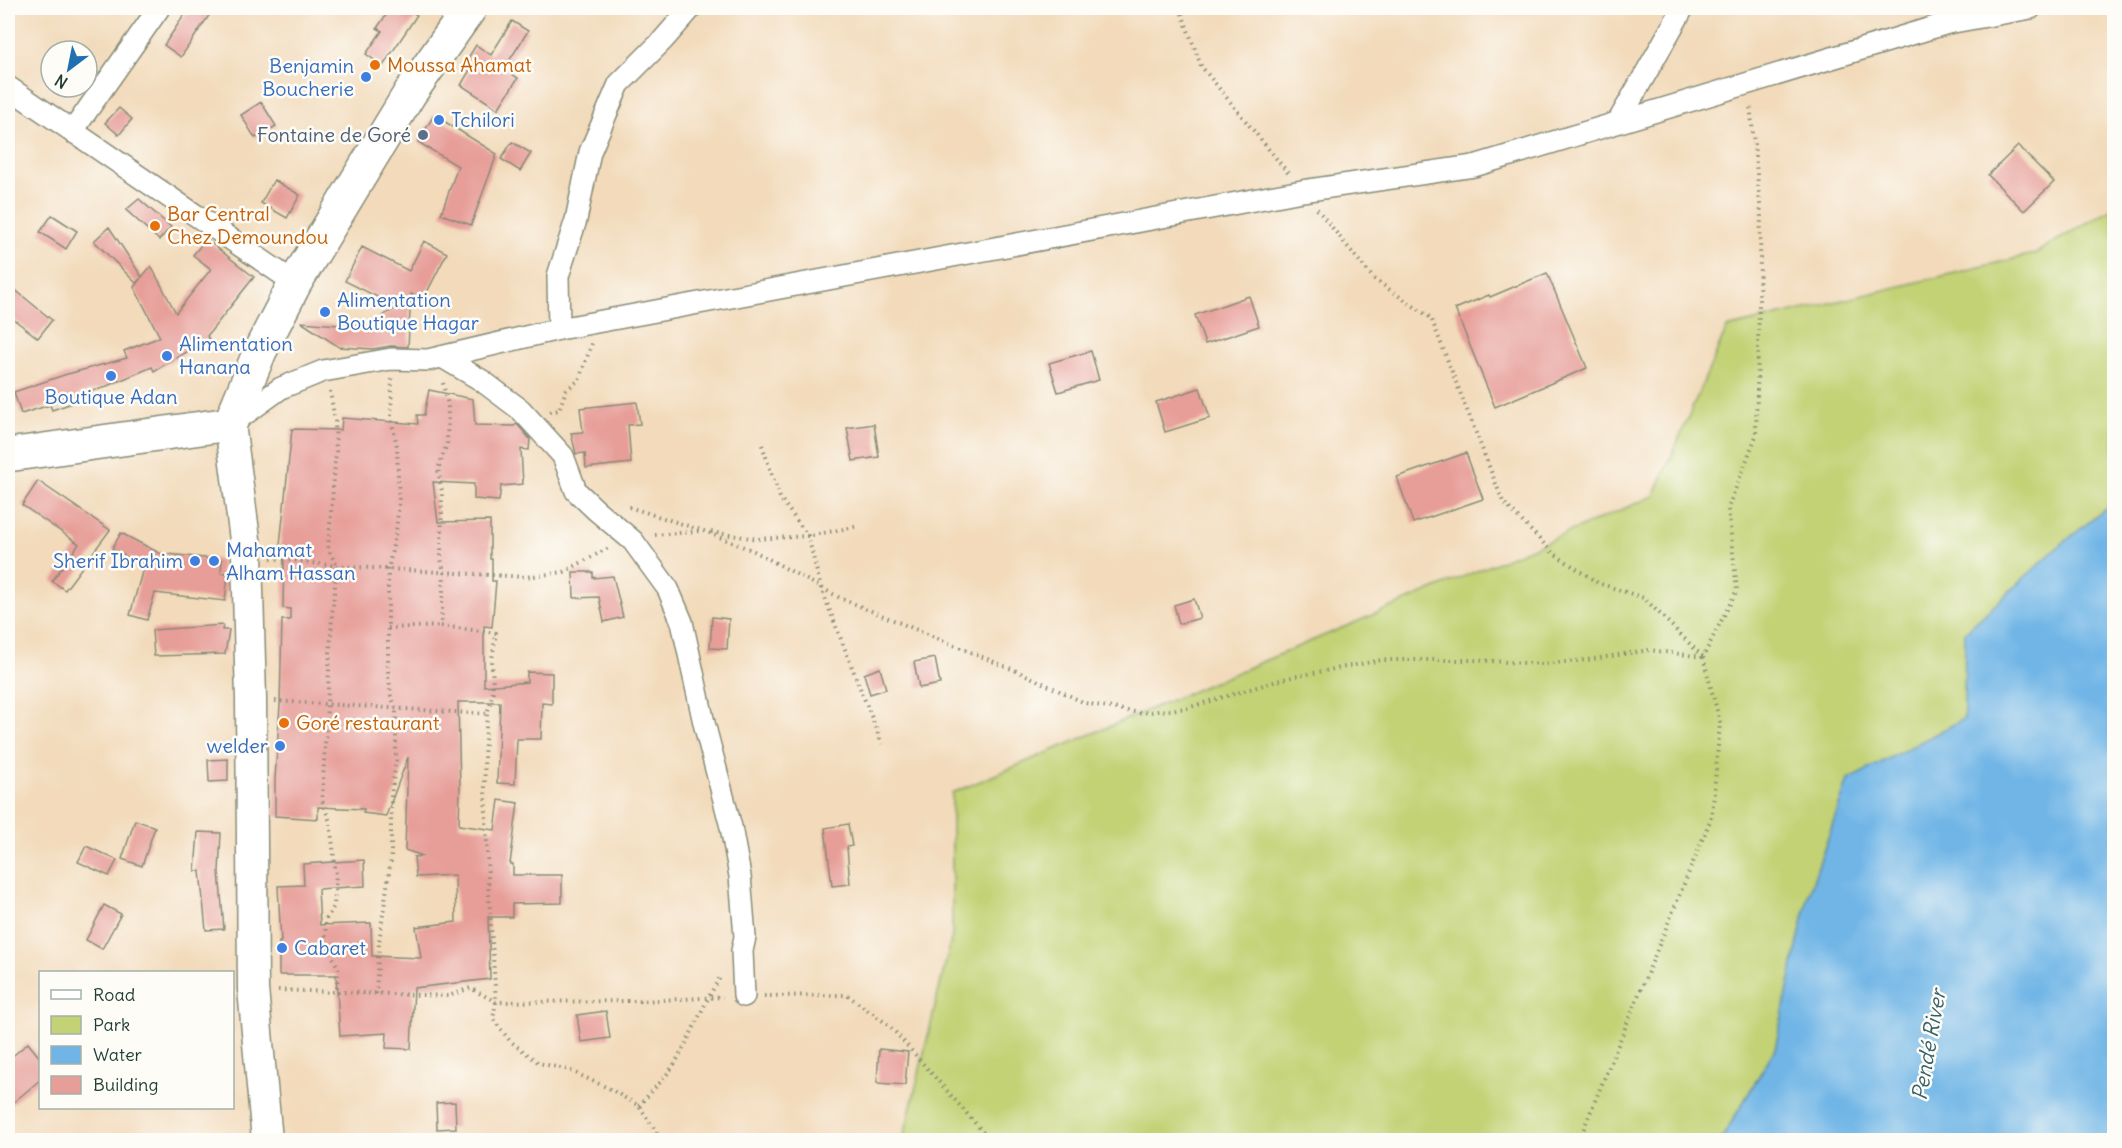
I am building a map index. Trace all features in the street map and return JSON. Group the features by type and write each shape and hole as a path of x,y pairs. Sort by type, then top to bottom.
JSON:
{"main road":[{"path":"267,1140 253,989 251,699 247,555 230,424 260,351 295,283 410,93 470,8"},
{"path":"8,455 230,424"}],"street":[{"path":"72,132 159,8"},
{"path":"559,329 558,276 576,220 594,142 619,84 691,8"},
{"path":"1618,122 1683,8"},
{"path":"230,424 281,388 323,371 391,359 435,358 559,329 1302,191 1474,166 1948,23 2031,8"},
{"path":"8,87 295,283"},
{"path":"435,358 481,380 521,410 563,456 576,491 633,541 668,589 682,622 704,723 731,827 740,876 745,937 742,951 744,996"}],"path":[{"path":"1180,8 1201,66 1302,191 1374,279 1431,318 1503,502 1553,553 1598,583 1644,598 1703,657 1720,722 1712,816 1579,1140"},
{"path":"1703,657 1737,590 1728,508 1756,436 1761,214 1748,83"},
{"path":"521,410 542,413 559,410 566,390 579,380 598,322"},
{"path":"435,358 448,405 447,444 438,469 442,492 441,559 444,573 441,626"},
{"path":"376,994 379,942 391,859 391,795 396,762 396,708 391,696 388,670 388,570 399,503 397,446 391,419 391,359"},
{"path":"323,371 332,396 335,421 335,483 328,549 337,567 322,800 330,822 336,875 334,906 325,921 326,942 338,968 337,992"},
{"path":"762,445 780,498 808,536 821,588 882,744"},
{"path":"619,504 704,531 754,551 840,598 1085,702 1140,713 1187,708 1287,678 1382,660 1473,660 1542,664 1587,660 1649,650 1703,657"},
{"path":"247,555 337,567 526,578 564,572 619,543 663,533 704,531 757,539 808,536 859,526"},
{"path":"388,628 441,626 496,633 492,658 493,691 487,714 484,756 496,1002 493,1019 510,1041 539,1063 569,1070 610,1089 639,1106 662,1140"},
{"path":"251,699 487,714"},
{"path":"639,1106 673,1066 707,998 745,937"},
{"path":"253,989 449,996 470,988 496,1002 640,1001 744,996 847,995 890,1026 990,1140"}],"green space":[{"path":"2114,207 2114,502 2057,548 1965,632 1964,719 1848,780 1808,896 1775,1049 1721,1140 903,1140 952,936 952,793 1654,496 1727,328 2034,254"}],"water":[{"name":"Pendé River","path":"2114,502 2114,1140 1721,1140 1775,1049 1808,896 1848,780 1964,719 1965,632 2057,548"}],"building":[{"path":"189,8 214,8 181,57 164,45"},
{"path":"391,8 406,8 417,15 383,66 366,54 382,31 377,28"},
{"path":"512,21 528,31 504,69 518,78 498,109 461,85 470,70 463,66 476,45 491,55"},
{"path":"261,102 276,126 255,138 241,115"},
{"path":"119,108 132,119 119,135 105,123"},
{"path":"434,115 497,154 471,225 441,214 458,166 418,142"},
{"path":"512,142 531,153 520,171 501,159"},
{"path":"2018,146 2054,182 2024,211 1988,175"},
{"path":"274,180 300,195 287,218 261,203"},
{"path":"139,199 171,227 159,240 126,210"},
{"path":"52,215 77,231 66,249 40,232"},
{"path":"109,227 142,277 151,266 176,313 211,269 193,255 206,239 254,277 207,336 209,339 154,371 152,367 100,389 79,394 81,400 52,410 50,405 21,414 14,392 64,375 127,358 124,351 160,337 134,287 141,278 136,283 94,241"},
{"path":"424,241 447,253 423,300 411,294 408,347 391,346 373,349 339,347 301,322 389,329 382,316 398,307 345,281 362,247 409,271"},
{"path":"1547,273 1587,368 1495,407 1455,309"},
{"path":"8,284 52,320 38,338 8,315"},
{"path":"1249,296 1259,326 1205,344 1195,315"},
{"path":"1091,351 1099,380 1058,392 1049,363"},
{"path":"1200,388 1210,418 1165,432 1156,402"},
{"path":"429,390 473,399 475,425 514,426 517,424 530,439 529,450 521,449 523,484 501,486 499,501 474,499 474,484 433,482 438,522 490,521 492,581 496,581 492,627 484,626 484,686 527,682 527,672 552,673 552,704 542,703 541,739 517,739 515,784 497,783 500,702 458,702 459,825 495,830 499,800 518,803 510,864 513,864 513,875 562,875 562,903 512,904 512,917 488,917 490,979 414,988 411,1049 386,1048 387,1033 340,1036 336,975 279,975 279,942 281,942 278,886 304,885 303,864 364,860 365,886 318,889 320,925 371,923 372,956 421,958 416,927 456,922 455,875 416,877 414,857 423,856 405,850 408,757 386,816 363,813 364,809 318,807 318,819 275,816 282,620 290,620 290,609 283,608 284,556 279,555 292,429 341,430 342,418 418,424 417,415 424,415"},
{"path":"637,402 640,424 628,425 631,463 586,468 585,453 576,454 571,433 583,432 580,408"},
{"path":"874,424 879,457 853,461 847,428"},
{"path":"1466,453 1483,499 1413,523 1397,477"},
{"path":"38,481 110,530 65,590 52,581 79,544 22,505"},
{"path":"121,533 159,553 222,560 221,573 228,573 225,601 155,593 147,620 130,615 144,565 112,549"},
{"path":"573,572 593,572 593,578 613,576 623,617 604,622 599,597 574,598"},
{"path":"1194,599 1200,618 1179,624 1174,605"},
{"path":"712,617 729,619 727,649 710,648"},
{"path":"223,625 222,630 229,630 225,654 154,656 152,630"},
{"path":"935,658 940,684 919,688 914,662"},
{"path":"880,668 886,689 870,694 864,674"},
{"path":"228,759 228,781 209,782 208,760"},
{"path":"135,820 155,827 142,866 122,859"},
{"path":"848,824 852,846 847,847 850,884 832,886 825,828"},
{"path":"198,832 221,833 219,872 224,929 206,930 200,871 195,871"},
{"path":"86,846 117,860 109,876 78,862"},
{"path":"104,905 121,914 102,949 86,940"},
{"path":"606,1011 610,1038 581,1042 577,1015"},
{"path":"28,1043 39,1057 39,1081 8,1107 8,1060"},
{"path":"879,1049 908,1052 905,1085 877,1083"},
{"path":"455,1102 456,1128 437,1129 436,1103"}],"place":[{"name":"Moussa Ahamat","path":"375,65"},
{"name":"Benjamin Boucherie","path":"366,77"},
{"name":"Tchilori","path":"439,120"},
{"name":"Fontaine de Goré","path":"423,135"},
{"name":"Bar Central Chez Demoundou","path":"155,226"},
{"name":"Alimentation Boutique Hagar","path":"325,312"},
{"name":"Alimentation Hanana","path":"167,356"},
{"name":"Boutique Adan","path":"111,376"},
{"name":"Sherif Ibrahim","path":"195,561"},
{"name":"Mahamat Alham Hassan","path":"214,561"},
{"name":"Goré restaurant","path":"284,723"},
{"name":"welder","path":"280,746"},
{"name":"Cabaret","path":"282,948"}]}
